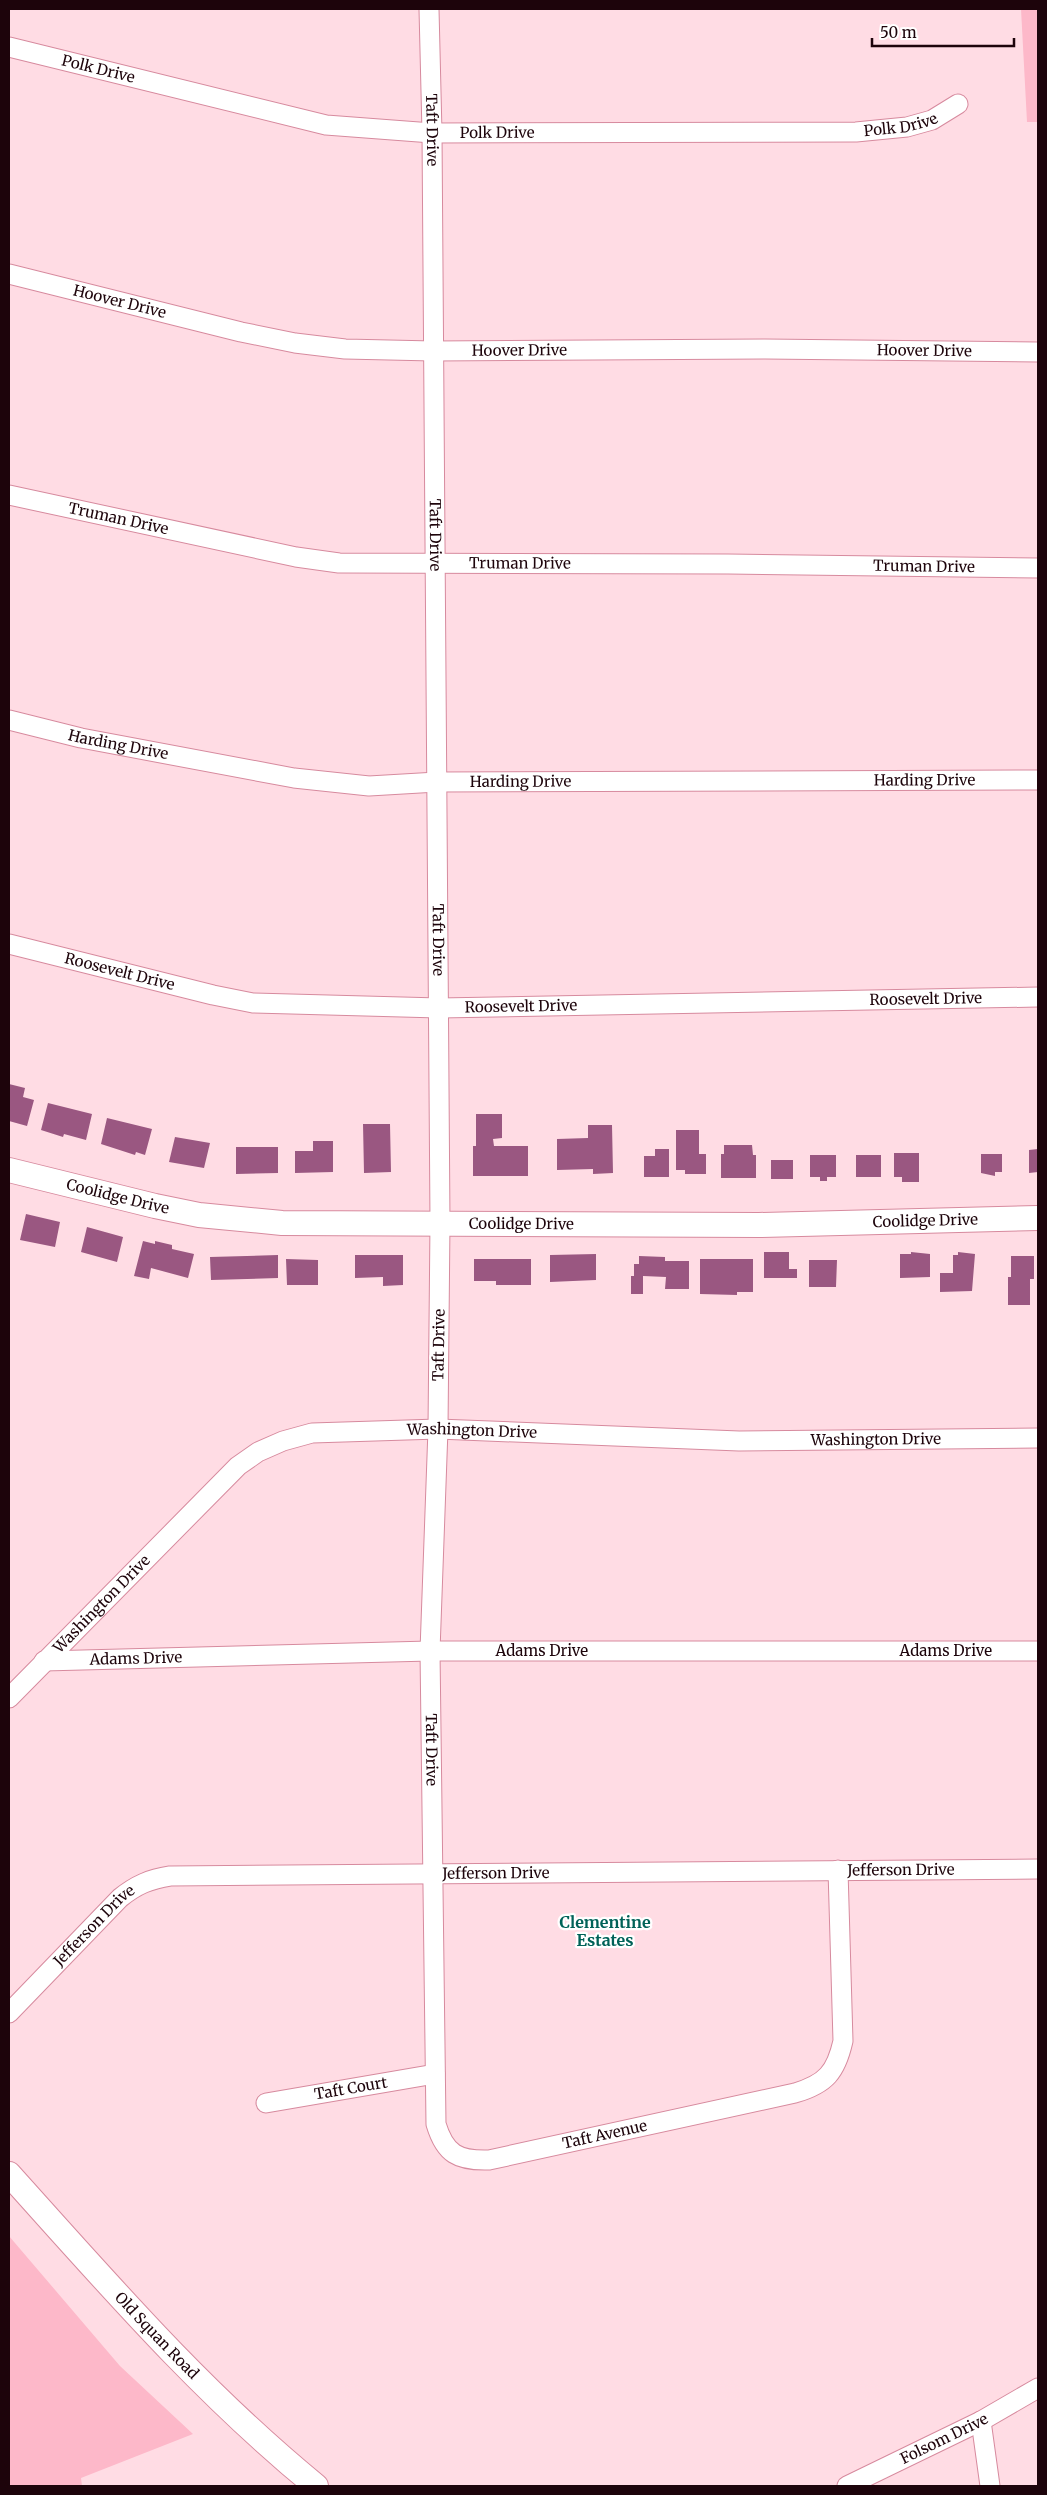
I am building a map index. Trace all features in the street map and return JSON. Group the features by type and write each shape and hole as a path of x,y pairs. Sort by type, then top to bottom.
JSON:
{"street":[{"name":"Taft Drive","path":"429,9 432,133 440,1222 438,1429 430,1651 433,1872"},
{"name":"Polk Drive","path":"9,47 326,125 432,133 856,132 908,127 932,120 958,104"},
{"name":"Hoover Drive","path":"9,274 241,332 295,343 345,349 433,351 765,349 1038,352"},
{"name":"Truman Drive","path":"9,495 296,557 339,564 728,564 1038,568"},
{"name":"Harding Drive","path":"9,720 81,738 294,778 369,786 437,782 1038,780"},
{"name":"Roosevelt Drive","path":"9,944 212,995 253,1003 439,1008 1038,997"},
{"name":"Coolidge Drive","path":"9,1170 199,1215 282,1223 440,1222 758,1225 1038,1218"},
{"name":"Washington Drive","path":"9,1698 238,1466 258,1452 283,1441 312,1433 438,1429 739,1441 1038,1438"},
{"name":"Adams Drive","path":"44,1661 430,1651 1038,1651"},
{"name":"Jefferson Drive","path":"9,2013 120,1898 135,1886 150,1879 170,1876 433,1872 1038,1869"},
{"name":"Taft Avenue","path":"433,1872 436,2124 442,2142 451,2152 464,2158 489,2160 812,2088 823,2082 840,2057 843,2041 838,1870"},
{"name":"Taft Court","path":"266,2103 435,2074"},
{"name":"Old Squan Road","path":"9,2174 162,2344 233,2415 316,2486"},
{"name":"Folsom Drive","path":"847,2486 982,2421 1038,2388"},
{"path":"982,2421 990,2486"}],"shaded area":[{"path":"1021,9 1038,9 1038,122 1027,122"},
{"path":"9,2236 120,2366 193,2434 81,2478 82,2486 9,2486"}],"building":[{"path":"9,1084 25,1088 23,1097 34,1100 27,1126 9,1121"},
{"path":"48,1103 92,1114 86,1140 64,1134 63,1137 41,1130"},
{"path":"476,1114 502,1114 502,1138 493,1139 494,1146 528,1146 528,1176 473,1176 473,1146 476,1146"},
{"path":"107,1118 152,1129 145,1155 136,1152 135,1155 101,1144"},
{"path":"363,1124 390,1124 391,1172 364,1173"},
{"path":"588,1125 612,1125 613,1173 593,1174 593,1169 557,1170 557,1139 588,1138"},
{"path":"676,1130 699,1130 699,1154 706,1154 706,1174 685,1174 685,1170 676,1170"},
{"path":"175,1137 210,1143 204,1168 169,1162"},
{"path":"313,1141 333,1141 333,1172 295,1173 295,1151 313,1151"},
{"path":"724,1145 752,1145 753,1155 756,1155 756,1178 721,1178 721,1154 724,1154"},
{"path":"236,1147 278,1147 278,1173 236,1174"},
{"path":"655,1149 669,1149 669,1177 644,1177 644,1156 655,1156"},
{"path":"1038,1149 1038,1172 1029,1173 1029,1150"},
{"path":"894,1153 919,1153 919,1182 902,1182 902,1177 894,1177"},
{"path":"981,1154 1002,1154 1002,1172 995,1172 995,1176 981,1173"},
{"path":"810,1155 836,1155 836,1177 827,1177 827,1181 820,1181 820,1177 810,1177"},
{"path":"856,1155 881,1155 881,1177 856,1177"},
{"path":"771,1160 793,1160 793,1179 771,1179"},
{"path":"26,1214 60,1222 55,1247 20,1240"},
{"path":"87,1227 123,1237 117,1262 81,1252"},
{"path":"143,1241 155,1244 155,1241 172,1245 172,1249 194,1254 188,1278 151,1268 149,1279 134,1276"},
{"path":"764,1252 789,1252 789,1269 797,1269 797,1278 764,1278"},
{"path":"911,1252 930,1254 930,1277 900,1278 900,1254 911,1254"},
{"path":"958,1252 975,1254 972,1291 940,1292 940,1273 953,1273 953,1255 958,1255"},
{"path":"596,1254 596,1280 550,1282 550,1255"},
{"path":"278,1255 278,1278 211,1280 210,1257"},
{"path":"355,1255 403,1255 403,1285 383,1286 383,1277 355,1278"},
{"path":"639,1256 665,1257 665,1261 689,1261 689,1289 665,1289 666,1277 643,1276 643,1294 631,1294 631,1276 634,1276 634,1264 639,1264"},
{"path":"1011,1256 1034,1256 1034,1279 1030,1279 1030,1305 1008,1305 1008,1277 1011,1277"},
{"path":"286,1259 318,1260 318,1285 287,1285"},
{"path":"474,1259 531,1259 531,1285 496,1285 496,1281 474,1281"},
{"path":"700,1259 753,1259 753,1292 737,1292 737,1295 700,1294"},
{"path":"809,1260 837,1260 836,1287 809,1287"}],"district":[{"name":"Clementine Estates","path":"605,1931"}]}
